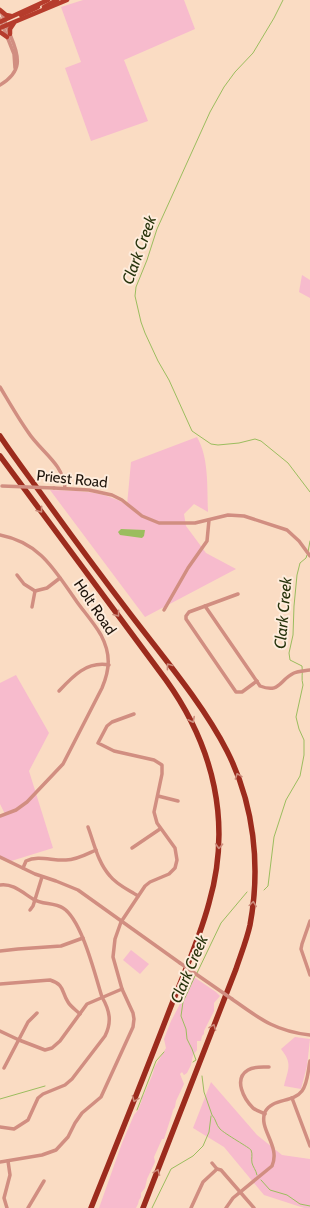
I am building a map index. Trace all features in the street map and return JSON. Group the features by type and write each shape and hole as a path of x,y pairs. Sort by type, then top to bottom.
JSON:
{"highway":[{"path":"0,436 101,577 197,703 226,749 242,787 253,832 255,857 254,899 250,926 236,969 143,1208"},
{"path":"0,456 178,698 191,719 199,737 212,775 217,804 219,833 218,858 212,893 201,928 91,1208"}],"main road":[{"path":"36,13 56,0"},
{"path":"3,23 14,22 67,0"},
{"path":"3,23 13,16 47,1"},
{"path":"3,23 35,9 47,1"},
{"path":"0,9 6,15 13,16"},
{"path":"0,32 9,36 14,22"}],"street":[{"path":"0,9 3,23 9,36 15,57 15,69 9,79 0,85"},
{"path":"0,387 28,433 61,471 65,488"},
{"name":"Priest Road","path":"1,486 65,488 89,490 112,495 122,500 142,516 159,523 196,523 210,520 222,515 239,515 282,527 296,536 310,556"},
{"path":"164,610 188,568 207,541 210,520"},
{"name":"Holt Road","path":"0,535 8,536 22,542 36,550 46,559 101,635 105,643 109,665 107,676 102,688 63,764 34,796 22,806 0,816"},
{"path":"17,575 28,588 35,591 47,588 60,578"},
{"path":"32,607 35,591"},
{"path":"238,594 188,613 186,617 187,621 236,692 242,692 257,681"},
{"path":"205,606 260,686 272,689 292,674 308,670"},
{"path":"59,691 78,672 101,664 109,665"},
{"path":"0,1162 42,1155 56,1150 68,1138 75,1123 82,1113 101,1097 133,1027 133,1013 122,989 113,957 115,939 121,922 145,886 150,882 169,874 175,868 177,860 175,848 157,824 154,812 162,774 162,765 154,760 114,751 98,744 107,726 112,722 134,714"},
{"path":"158,796 178,801"},
{"path":"88,827 104,870 120,885 138,896"},
{"path":"132,848 160,829"},
{"path":"23,868 26,861 32,858 75,859 96,850"},
{"path":"0,857 42,877 72,886 121,922 271,1025 291,1032 310,1035"},
{"path":"30,910 34,906 42,877"},
{"path":"0,885 9,885 35,901 60,906 67,910 83,938 102,997 107,1006 110,1022 105,1036 72,1079 65,1085 43,1094 38,1098 28,1120 14,1129 0,1126"},
{"path":"310,922 301,949 310,974"},
{"path":"0,951 61,946 83,938"},
{"path":"0,984 50,980 56,982 62,987 69,1003 80,1014"},
{"path":"0,1031 45,1050 52,1048 60,1042 87,1004 122,989"},
{"path":"4,1068 28,1022 37,1013"},
{"path":"226,1208 230,1201 240,1192 270,1169 274,1159 274,1148 264,1122 264,1114 273,1104 292,1098 300,1093 304,1088 310,1061"},
{"path":"264,1114 256,1110 251,1105 242,1090 240,1081 244,1073 251,1069 269,1067"},
{"path":"292,1098 310,1146"},
{"path":"7,1208 4,1198 10,1174 8,1161"},
{"path":"212,1163 217,1169 221,1170 254,1208"},
{"path":"191,1208 203,1182 217,1169"},
{"path":"28,1208 44,1181"}],"shaded area":[{"path":"83,0 184,0 195,29 124,60 148,121 91,141 65,68 81,62 61,7"},
{"path":"302,275 310,280 310,298 299,292"},
{"path":"197,437 204,454 208,512 194,504 184,514 186,526 206,553 236,569 145,617 50,490 90,492 108,496 127,505 131,462"},
{"path":"121,529 145,530 144,536 142,538 120,535 118,532"},
{"path":"16,675 49,733 29,771 53,848 8,862 0,859 0,817 5,814 0,804 0,683"},
{"path":"131,950 149,964 140,974 123,960"},
{"path":"191,975 220,996 214,1003 214,1011 204,1031 201,1041 197,1041 197,1050 193,1055 191,1065 187,1073 184,1075 182,1072 180,1074 184,1084 176,1101 164,1139 162,1139 154,1157 155,1162 147,1179 145,1188 141,1193 141,1197 136,1208 99,1208 122,1143 142,1100 141,1097 144,1095 154,1068 166,1048 164,1039 179,1006 183,989 189,976"},
{"path":"295,1037 310,1039 307,1066 301,1089 284,1086 288,1071 288,1063 285,1054 281,1049"},
{"path":"211,1082 257,1135 282,1155 310,1159 310,1208 304,1208 264,1195 224,1147 193,1128"}],"waterway":[{"name":"Clark Creek","path":"283,0 253,53 235,72 224,87 210,112 157,229 136,287 135,296 145,333 169,380 192,431 211,444 218,445 239,443 255,439 261,441 288,463 310,492"},
{"name":"Clark Creek","path":"308,552 310,541"},
{"name":"Clark Creek","path":"264,890 268,886 274,837 286,800 300,776 304,755 304,740 296,717 303,685 302,666 290,660 289,653 293,635 297,575 300,563 306,558 307,555"},
{"name":"Clark Creek","path":"197,973 221,923 247,892"},
{"name":"Clark Creek","path":"193,1062 196,1060 187,1039 186,1029 181,1016 183,1002 195,976"},
{"path":"137,1110 156,1061 164,1052"},
{"name":"Clark Creek","path":"202,1076 204,1092 212,1115 218,1126 220,1129 251,1150 252,1163 257,1175"},
{"path":"0,1099 45,1086"},
{"path":"152,1208 171,1169 193,1156 203,1146 209,1132 211,1116"},
{"name":"Clark Creek","path":"261,1180 270,1190 287,1195 300,1204 310,1206"}]}
